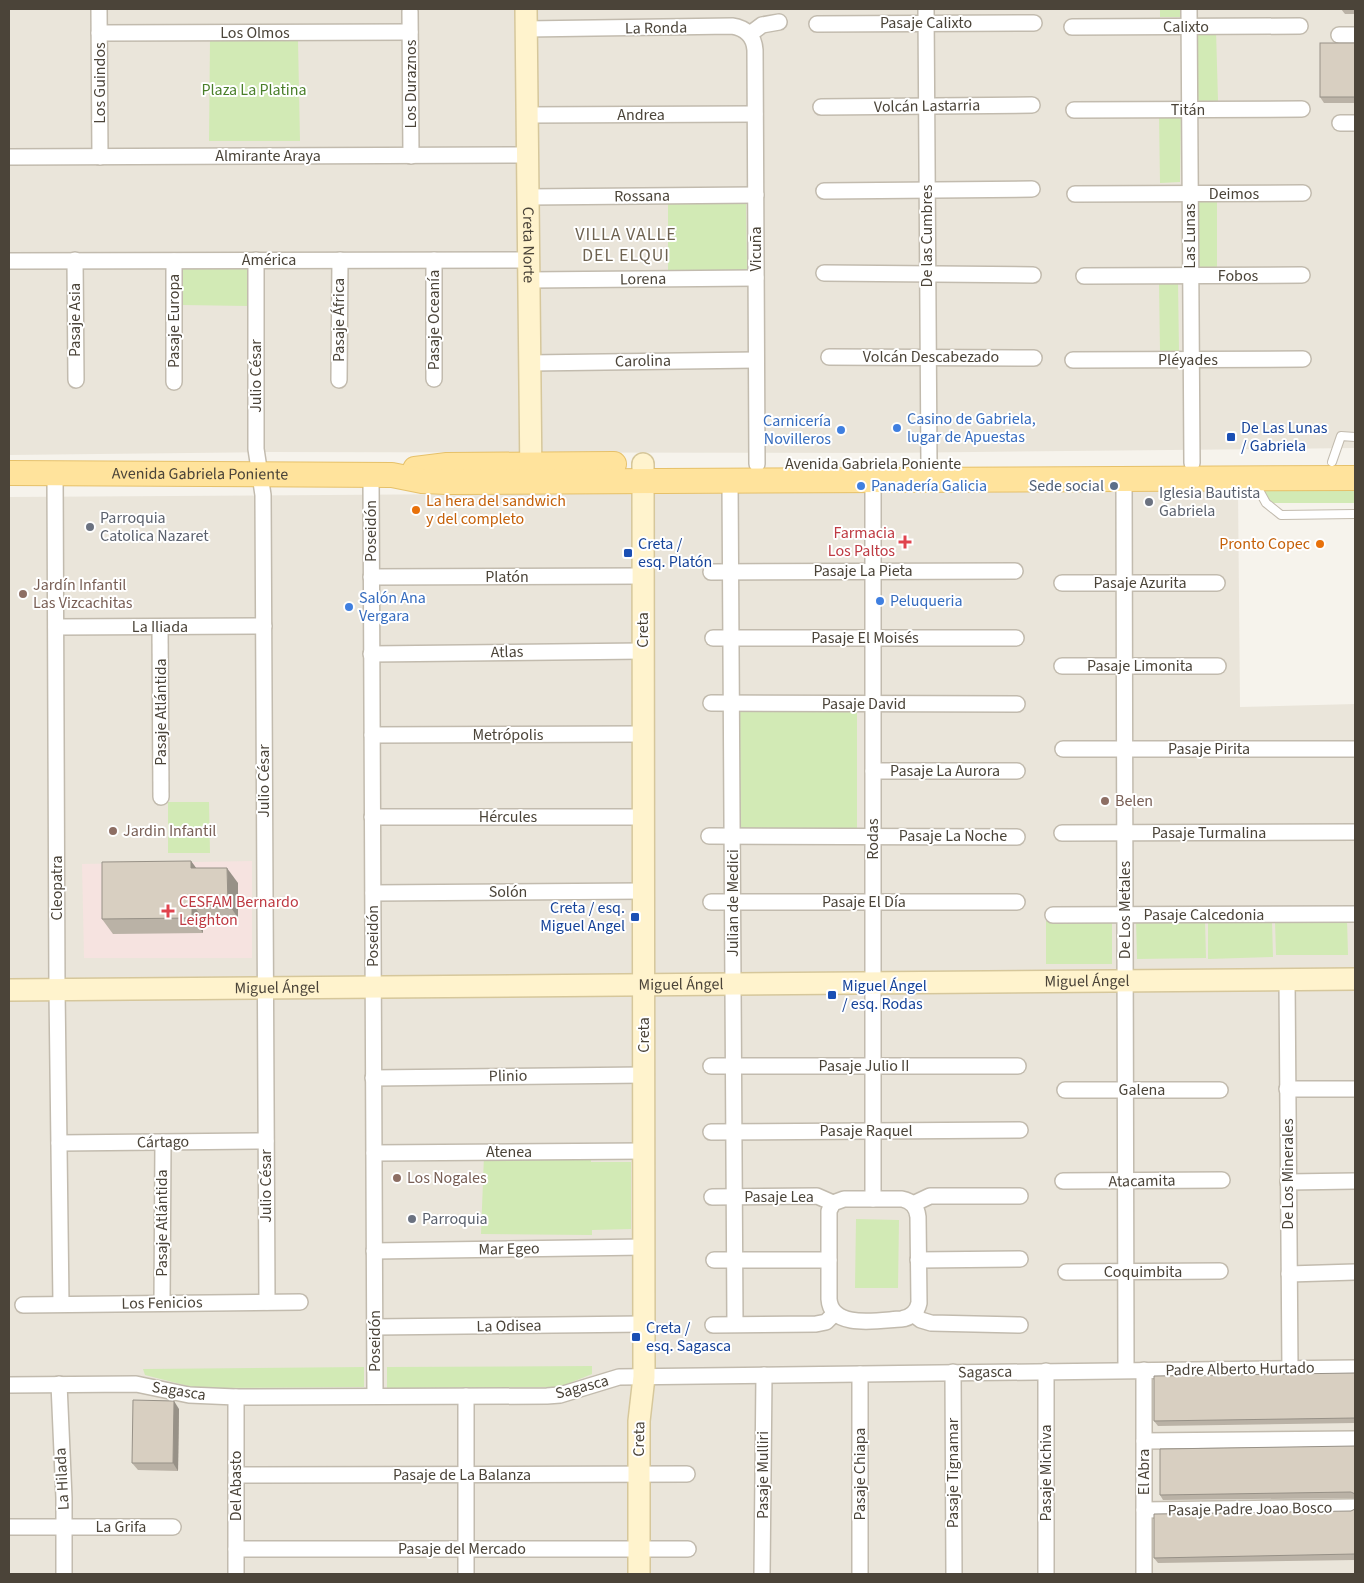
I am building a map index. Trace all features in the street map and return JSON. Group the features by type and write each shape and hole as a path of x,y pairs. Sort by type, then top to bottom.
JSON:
{"main road":[{"name":"Avenida Gabriela Poniente","path":"9,473 381,475 430,466 531,473 643,473 757,464 1355,462"},
{"name":"Avenida Gabriela Poniente","path":"643,473 730,481 1355,478"}],"street":[{"name":"Los Guindos","path":"99,9 100,157"},
{"name":"Las Lunas","path":"1189,9 1192,463"},
{"name":"Los Duraznos","path":"410,11 411,156"},
{"name":"Pasaje Calixto","path":"818,24 926,16 1034,23"},
{"name":"De las Cumbres","path":"926,16 929,464"},
{"name":"La Ronda","path":"526,19 732,26 745,30 750,34"},
{"name":"Creta Norte","path":"526,19 531,473"},
{"path":"750,34 762,25 780,22"},
{"name":"Calixto","path":"1072,27 1300,26"},
{"name":"Los Olmos","path":"99,32 410,32"},
{"name":"Vicuña","path":"750,34 755,50 757,464"},
{"path":"1339,35 1355,35"},
{"name":"Volcán Lastarria","path":"821,107 1032,105"},
{"name":"Titán","path":"1074,110 1302,109"},
{"name":"Andrea","path":"527,115 755,114"},
{"name":"Almirante Araya","path":"9,157 528,155"},
{"path":"824,191 1032,189"},
{"name":"Deimos","path":"1075,194 1303,193"},
{"name":"Rossana","path":"528,197 756,195"},
{"name":"América","path":"9,260 434,260 529,270"},
{"name":"Pasaje Asia","path":"75,260 76,380"},
{"name":"Julio César","path":"256,260 256,449 263,495 266,1302"},
{"name":"Pasaje África","path":"339,380 340,260"},
{"name":"Pasaje Oceanía","path":"434,260 434,379"},
{"name":"Pasaje Europa","path":"174,261 174,382"},
{"name":"Lorena","path":"529,270 756,278"},
{"path":"824,274 1033,275"},
{"name":"Fobos","path":"1084,276 1302,275"},
{"name":"Volcán Descabezado","path":"829,357 1034,358"},
{"name":"Pléyades","path":"1074,360 1303,359"},
{"name":"Carolina","path":"530,363 756,360"},
{"name":"Cleopatra","path":"55,473 57,990 61,1304"},
{"name":"Creta","path":"640,1574 638,1421 644,1377 643,473"},
{"name":"Poseidón","path":"375,1396 371,577 381,475"},
{"name":"De Los Metales","path":"1124,479 1126,1370"},
{"name":"Rodas","path":"873,480 873,1199"},
{"name":"Julian de Medici","path":"730,481 735,1324"},
{"name":"Pasaje La Pieta","path":"711,572 1015,571"},
{"name":"Platón","path":"371,577 643,576"},
{"name":"Pasaje Azurita","path":"1062,583 1217,583"},
{"name":"La Iliada","path":"56,627 264,626"},
{"name":"Pasaje Atlántida","path":"160,627 161,797"},
{"name":"Pasaje El Moisés","path":"713,638 1016,638"},
{"name":"Atlas","path":"371,654 643,651"},
{"name":"Pasaje Limonita","path":"1062,666 1218,666"},
{"name":"Pasaje David","path":"712,703 1016,704"},
{"name":"Metrópolis","path":"372,735 643,734"},
{"name":"Pasaje Pirita","path":"1063,749 1355,749"},
{"name":"Pasaje La Aurora","path":"873,771 1017,771"},
{"name":"Hércules","path":"372,817 643,817"},
{"name":"Pasaje Turmalina","path":"1062,833 1355,832"},
{"name":"Pasaje La Noche","path":"709,836 1017,836"},
{"name":"Solón","path":"373,893 643,891"},
{"name":"Pasaje El Día","path":"711,902 1017,902"},
{"name":"Pasaje Calcedonia","path":"1053,915 1355,914"},
{"name":"Miguel Ángel","path":"9,990 1355,979"},
{"name":"De Los Minerales","path":"1286,980 1290,1368"},
{"name":"Pasaje Julio II","path":"711,1066 1018,1066"},
{"name":"Plinio","path":"373,1078 644,1075"},
{"path":"1287,1089 1355,1089"},
{"name":"Galena","path":"1065,1090 1220,1090"},
{"name":"Pasaje Raquel","path":"711,1132 1020,1130"},
{"name":"Cártago","path":"59,1143 266,1141"},
{"name":"Pasaje Atlántida","path":"162,1303 163,1142"},
{"name":"Atenea","path":"374,1152 644,1152"},
{"name":"Atacamita","path":"1063,1181 1222,1180"},
{"path":"1288,1182 1355,1181"},
{"name":"Pasaje Lea","path":"712,1197 817,1196 834,1203 844,1199 902,1199 913,1204"},
{"path":"834,1203 828,1216 829,1304 834,1314 848,1320 902,1320 913,1314 919,1302 918,1217 913,1204 930,1196 1020,1196"},
{"name":"Mar Egeo","path":"374,1250 644,1247"},
{"path":"918,1260 1020,1259"},
{"path":"714,1260 829,1260"},
{"name":"Coquimbita","path":"1066,1272 1220,1271"},
{"path":"1289,1274 1355,1272"},
{"name":"Los Fenicios","path":"23,1304 300,1302"},
{"path":"713,1324 816,1324 826,1322 834,1314"},
{"path":"913,1314 931,1323 1020,1325"},
{"name":"La Odisea","path":"375,1327 644,1324"},
{"name":"Padre Alberto Hurtado","path":"1126,1370 1355,1368"},
{"name":"Sagasca","path":"9,1386 136,1384 190,1395 236,1397 560,1395 608,1379 644,1377 1126,1370"},
{"name":"El Abra","path":"1144,1370 1144,1574"},
{"name":"Pasaje Michiva","path":"1046,1371 1046,1574"},
{"name":"Pasaje Tignamar","path":"953,1372 954,1574"},
{"name":"Pasaje Chiapa","path":"860,1374 860,1574"},
{"name":"Pasaje Mulliri","path":"762,1574 764,1375"},
{"name":"La Hilada","path":"59,1384 64,1574"},
{"path":"466,1396 466,1574"},
{"name":"Del Abasto","path":"236,1397 236,1574"},
{"path":"1144,1441 1355,1439"},
{"name":"Pasaje de La Balanza","path":"236,1475 687,1474"},
{"name":"Pasaje Padre Joao Bosco","path":"1144,1510 1355,1508"},
{"name":"La Grifa","path":"9,1527 173,1527"},
{"name":"Pasaje del Mercado","path":"236,1549 688,1549"}],"lane":[{"path":"1332,462 1340,436 1355,436"},
{"path":"1252,479 1266,503 1281,515 1355,514"}],"shaded area":[{"path":"9,9 1355,9 1355,448 884,453 268,452 9,455"},
{"path":"1238,489 1240,707 1355,704 1355,1574 9,1574 9,497"},
{"name":"CESFAM Bernardo Leighton","path":"252,861 252,958 84,958 82,864"}],"green space":[{"path":"1160,9 1182,9 1182,17 1160,17"},
{"path":"1191,30 1216,30 1218,101 1192,103"},
{"name":"Plaza La Platina","path":"210,39 298,40 300,141 209,141"},
{"path":"1159,114 1181,114 1180,182 1160,183"},
{"path":"1197,199 1217,199 1217,271 1197,270"},
{"path":"668,200 746,201 747,271 668,271"},
{"path":"182,265 248,266 248,306 182,305"},
{"path":"1178,282 1179,352 1160,352 1159,283"},
{"path":"1355,475 1355,503 1268,503 1255,476"},
{"path":"739,709 857,710 857,831 739,832"},
{"path":"168,802 209,802 210,853 168,853"},
{"path":"1347,919 1348,955 1276,955 1275,921"},
{"path":"1205,920 1206,958 1137,959 1136,921"},
{"path":"1046,921 1112,923 1112,964 1046,964"},
{"path":"1272,921 1273,957 1208,959 1208,922"},
{"path":"484,1155 591,1156 591,1162 631,1162 631,1229 592,1230 592,1235 481,1234"},
{"path":"856,1219 899,1220 898,1288 855,1288"},
{"path":"592,1366 592,1374 560,1387 387,1388 387,1367"},
{"path":"364,1367 364,1387 196,1388 145,1375 143,1369"}],"building":[{"path":"1320,43 1355,43 1355,97 1320,97"},
{"path":"191,861 191,868 227,868 228,903 192,903 192,918 102,919 102,862"},
{"path":"1355,1373 1355,1418 1154,1421 1154,1376"},
{"path":"133,1400 174,1401 173,1463 132,1463"},
{"path":"1355,1446 1355,1494 1351,1492 1160,1495 1160,1449"},
{"path":"1355,1509 1355,1554 1154,1558 1154,1514 1351,1511"}],"place":[{"name":"Casino de Gabriela, lugar de Apuestas","path":"897,428"},
{"name":"Carnicería Novilleros","path":"841,430"},
{"name":"De Las Lunas / Gabriela","path":"1231,437"},
{"name":"Panadería Galicia","path":"861,486"},
{"name":"Sede social","path":"1114,486"},
{"name":"Iglesia Bautista Gabriela","path":"1149,502"},
{"name":"La hera del sandwich y del completo","path":"416,510"},
{"name":"Parroquia Catolica Nazaret","path":"90,527"},
{"name":"Farmacia Los Paltos","path":"905,542"},
{"name":"Pronto Copec","path":"1320,544"},
{"name":"Creta / esq. Platón","path":"628,553"},
{"name":"Jardín Infantil Las Vizcachitas","path":"23,594"},
{"name":"Peluqueria","path":"880,601"},
{"name":"Salón Ana Vergara","path":"349,607"},
{"name":"Belen","path":"1105,801"},
{"name":"Jardin Infantil","path":"113,831"},
{"name":"CESFAM Bernardo Leighton","path":"168,911"},
{"name":"Creta / esq. Miguel Angel","path":"635,917"},
{"name":"Miguel Ángel / esq. Rodas","path":"832,995"},
{"name":"Los Nogales","path":"397,1178"},
{"name":"Parroquia","path":"412,1219"},
{"name":"Creta / esq. Sagasca","path":"636,1337"}],"district":[{"name":"VILLA VALLE DEL ELQUI","path":"626,244"}]}
